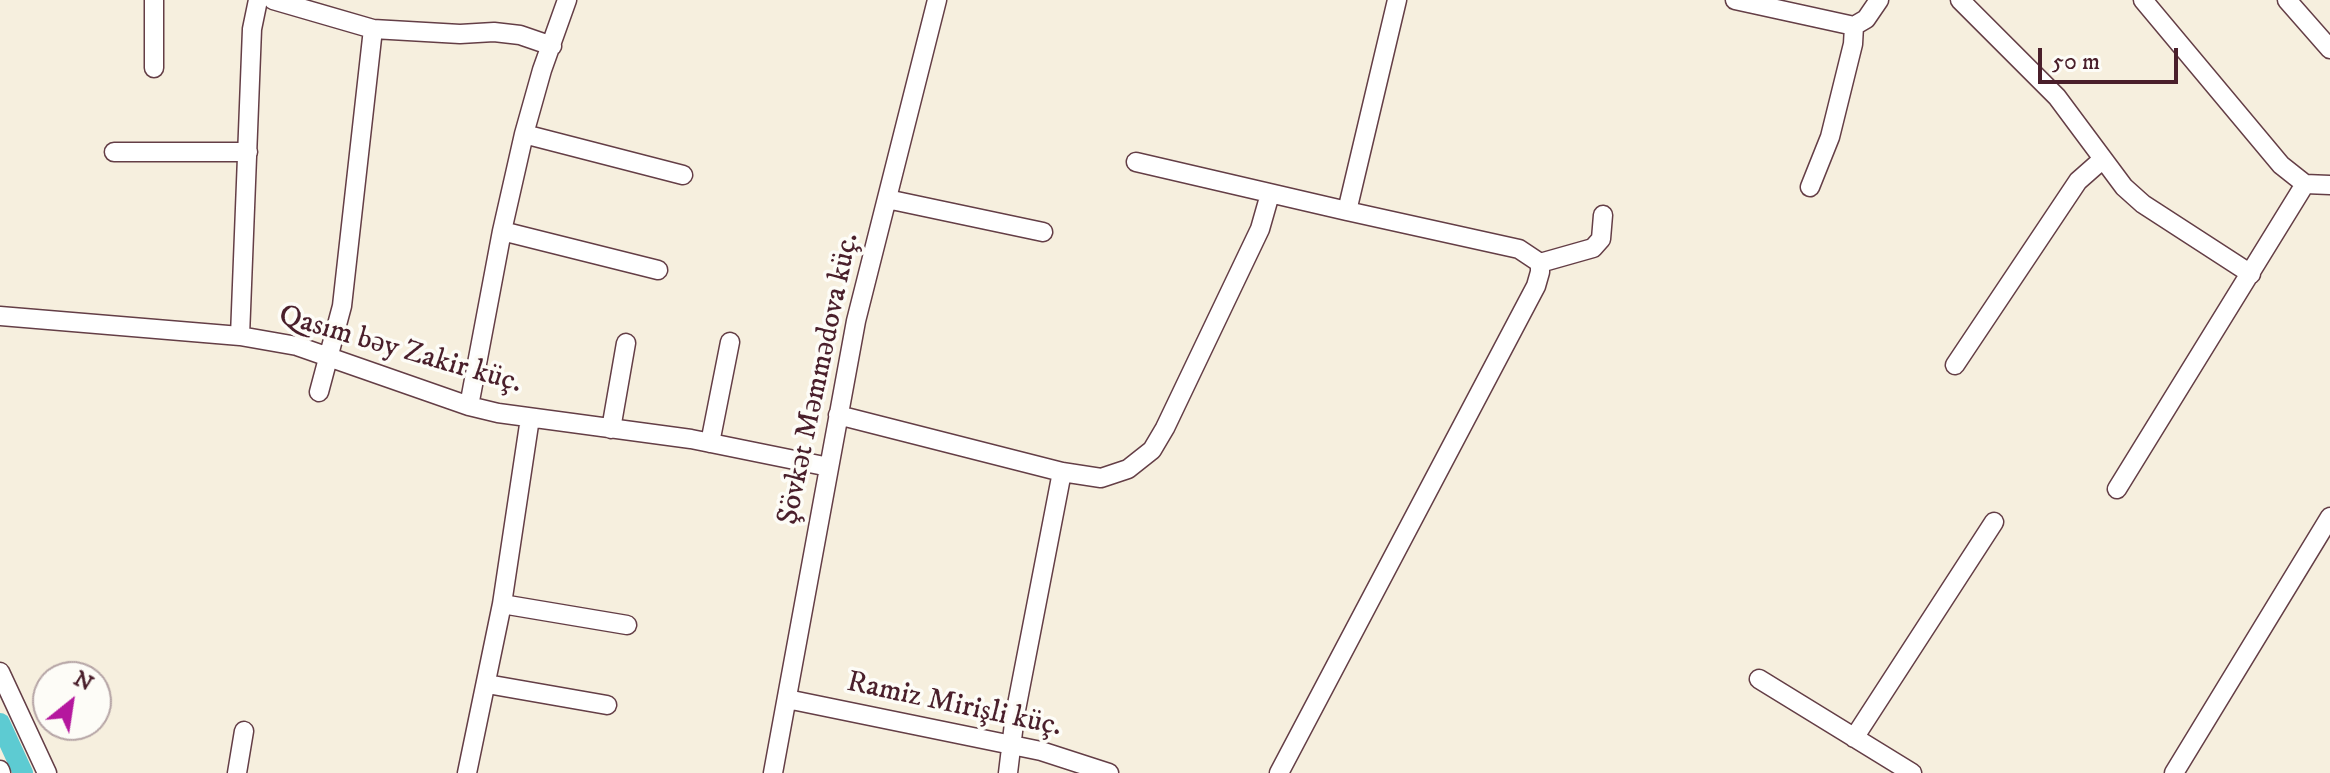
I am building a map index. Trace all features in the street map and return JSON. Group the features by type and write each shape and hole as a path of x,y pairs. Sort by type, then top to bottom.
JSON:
{"street":[{"path":"154,0 154,68"},
{"path":"240,336 252,29 258,0"},
{"path":"273,0 373,29 460,34 494,32 520,35 552,46"},
{"path":"469,406 524,134 542,70 567,0"},
{"name":"Şövkət Məmmədova küç.","path":"773,773 856,321 937,0"},
{"path":"1347,211 1397,0"},
{"path":"1735,0 1854,26 1866,19 1879,0"},
{"path":"1960,0 2057,97 2124,187 2143,204 2251,274"},
{"path":"2143,0 2281,165 2305,184 2330,185"},
{"path":"2287,0 2330,49"},
{"path":"1810,187 1830,137 1853,44 1854,26"},
{"path":"319,392 342,306 373,29"},
{"path":"524,134 683,175"},
{"path":"114,152 248,152"},
{"path":"1955,365 2078,181 2103,159"},
{"path":"1136,162 1519,249 1540,263 1593,248 1601,239 1603,215"},
{"path":"2117,489 2305,184"},
{"path":"838,415 1062,472 1101,478 1128,469 1152,450 1165,428 1260,229 1270,194"},
{"path":"887,199 1043,232"},
{"path":"502,231 658,270"},
{"path":"1279,773 1536,286 1540,263"},
{"name":"Qasım bəy Zakir küç.","path":"0,316 240,336 297,346 469,406 530,418 710,443 829,467"},
{"path":"710,443 730,342"},
{"path":"611,429 626,343"},
{"path":"467,773 502,604 530,418"},
{"path":"1008,773 1062,472"},
{"path":"2174,773 2330,517"},
{"path":"1854,738 1994,522"},
{"path":"502,604 627,625"},
{"path":"0,672 47,773"},
{"path":"1759,679 1912,773"},
{"path":"487,684 607,705"},
{"name":"Ramiz Mirişli küç.","path":"787,699 1011,745 1070,759 1109,773"},
{"path":"237,773 244,731"}],"waterway":[{"path":"0,723 23,773"}]}
